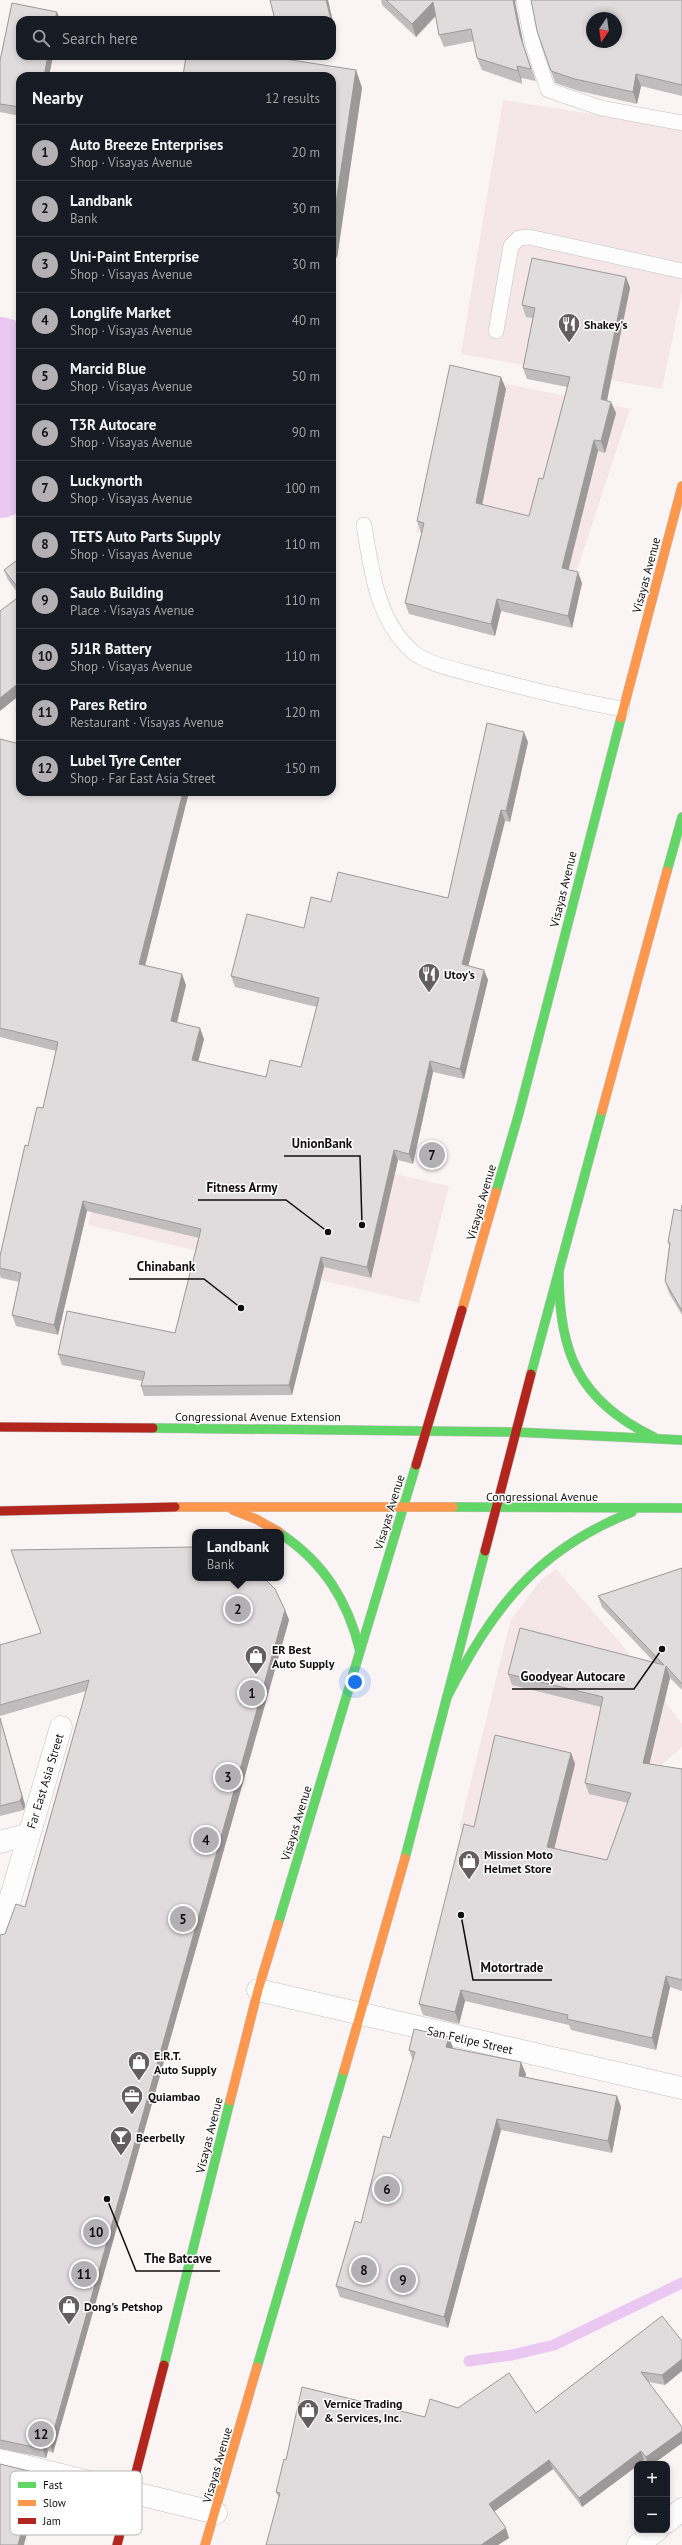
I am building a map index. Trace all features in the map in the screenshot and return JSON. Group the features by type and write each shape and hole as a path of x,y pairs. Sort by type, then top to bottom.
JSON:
{"main road":[{"name":"Visayas Avenue","path":"138,2471 258,1990 427,1430 519,1113 622,709 682,486"},
{"name":"Visayas Avenue","path":"205,2545 216,2513 361,2014 427,1779 515,1432 682,817"},
{"path":"559,1270 561,1324 567,1347 576,1369 589,1388 607,1407 643,1433 660,1440"},
{"name":"Congressional Avenue Extension","path":"0,1427 515,1432"},
{"path":"515,1432 682,1440"},
{"path":"222,1506 256,1519 273,1529"},
{"path":"0,1511 222,1506 403,1508"},
{"name":"Congressional Avenue","path":"403,1508 682,1508"},
{"path":"447,1696 482,1632 503,1603 531,1574 559,1550 589,1531 644,1508"},
{"path":"284,1536 314,1559 337,1588 351,1618 360,1651"},
{"name":"Visayas Avenue","path":"117,2545 120,2535"}],"street":[{"name":"Far East Asia Street","path":"0,1934 61,1727"},
{"name":"Far East Asia Street","path":"0,1842 29,1834"},
{"name":"San Felipe Street","path":"258,1990 682,2088"},
{"path":"0,2460 44,2471"},
{"path":"142,2495 216,2513"},
{"path":"670,2519 682,2509"},
{"path":"638,2545 653,2533"}],"lane":[{"path":"524,0 532,45 548,90 601,108 682,123"},
{"path":"496,331 511,246 519,238 529,237 682,271"},
{"path":"364,525 378,596 395,630 413,653 443,667 550,696 622,709"}],"shaded area":[{"path":"503,100 682,128 682,292 662,389 461,354"},
{"path":"453,373 630,409 575,576 416,532"},
{"path":"112,1111 449,1186 419,1303 88,1225"},
{"path":"556,1569 623,1646 682,1724 682,1747 654,1772 615,1868 459,1829 511,1619 542,1579"}],"building":[{"path":"270,0 326,0 330,16 274,16"},
{"path":"386,0 513,0 520,35 531,69 517,66 518,71 477,58 471,29 439,35 433,2 412,24"},
{"path":"531,0 682,0 682,85 636,74 633,92 575,79 551,71 537,31"},
{"path":"12,3 57,12 56,16 16,16 16,60 47,60 45,72 16,72 16,106 0,104 0,61"},
{"path":"185,60 291,60 356,70 336,202 336,72 184,72"},
{"path":"532,258 626,277 601,399 611,402 601,441 594,440 562,568 578,572 568,616 497,599 491,624 405,603 424,523 417,521 450,365 501,377 476,503 529,516 539,478 543,479 570,377 523,368 535,308 522,305"},
{"path":"16,561 16,585 4,570"},
{"path":"16,599 16,685 0,698 0,611"},
{"path":"487,723 524,732 506,811 501,810 462,964 484,970 460,1069 430,1061 409,1154 394,1150 367,1267 321,1257 289,1385 141,1386 145,1372 58,1354 67,1311 175,1333 201,1229 83,1201 54,1325 12,1315 21,1273 0,1268 0,1256 25,1145 28,1146 37,1107 43,1108 58,1042 0,1028 0,739 16,743 16,796 182,796 139,964 182,974 171,1021 200,1028 192,1060 266,1077 270,1060 301,1067 319,998 231,976 247,914 304,928 311,897 331,902 338,872 448,898"},
{"path":"682,1205 682,1311 665,1281 670,1243 668,1242 674,1209 681,1211"},
{"path":"192,1547 192,1581 267,1581 275,1589 285,1610 50,2444 45,2442 43,2449 0,2440 0,1935 5,1934 16,1904 25,1907 89,1680 0,1705 0,1645 41,1633 11,1550"},
{"path":"682,1568 682,1684 666,1666 643,1763 682,1769 682,1980 666,1976 652,2038 567,2019 568,2015 461,1990 455,2012 419,2004 464,1824 474,1827 495,1735 571,1753 547,1847 607,1860 631,1793 585,1783 603,1697 508,1674 520,1628 664,1665 598,1596"},
{"path":"0,1718 22,1796 20,1801 0,1806"},
{"path":"414,2029 449,2037 446,2047 521,2062 519,2076 617,2096 608,2141 497,2119 444,2317 336,2286 355,2221 361,2223 383,2136 390,2138 415,2052 409,2050"},
{"path":"662,2316 682,2341 682,2359 662,2375 641,2372 682,2427 682,2431 646,2457 641,2451 579,2498 549,2460 489,2504 506,2528 481,2545 266,2545 280,2493 276,2492 284,2459 286,2460 302,2387 425,2417 430,2399 458,2408 509,2373 536,2413"},
{"path":"0,2464 29,2471 10,2471 10,2535 21,2535 18,2545 0,2545"}],"waterway":[{"path":"0,350 8,383 11,418 9,452 0,485"},
{"path":"469,2361 512,2355 554,2345 682,2283"}],"traffic: fast":[{"path":"496,1192 519,1113 621,718"},
{"path":"667,871 682,817"},
{"path":"531,1374 602,1111"},
{"path":"559,1270 563,1325 569,1349 578,1370 590,1390 607,1407 628,1423 654,1437"},
{"path":"153,1428 515,1432 682,1440"},
{"path":"278,1924 416,1465"},
{"path":"453,1507 682,1508"},
{"path":"447,1697 482,1636 500,1609 521,1585 543,1564 569,1544 598,1527 632,1512"},
{"path":"284,1536 310,1557 332,1585 349,1616 360,1651"},
{"path":"405,1858 485,1551"},
{"path":"257,2367 344,2071"},
{"path":"164,2365 230,2101"}],"traffic: slow":[{"path":"621,718 682,486"},
{"path":"602,1111 667,871"},
{"path":"462,1310 496,1192"},
{"path":"175,1507 453,1507"},
{"path":"233,1510 256,1519 274,1529"},
{"path":"344,2071 405,1858"},
{"path":"230,2101 258,1990 278,1924"},
{"path":"205,2545 257,2367"}],"traffic: jam":[{"path":"416,1465 462,1310"},
{"path":"485,1551 531,1374"},
{"path":"0,1427 153,1428"},
{"path":"0,1511 175,1507"},
{"path":"136,2471 164,2365"},
{"path":"117,2545 120,2535"}],"place":[{"name":"Shakey's","path":"569,344"},
{"name":"Utoy's","path":"429,994"},
{"name":"Luckynorth","path":"432,1155"},
{"name":"UnionBank","path":"362,1225"},
{"name":"Fitness Army","path":"328,1232"},
{"name":"Chinabank","path":"241,1308"},
{"name":"Landbank","path":"238,1609"},
{"name":"Goodyear Autocare","path":"662,1649"},
{"name":"ER Best Auto Supply","path":"256,1676"},
{"name":"Auto Breeze Enterprises","path":"252,1693"},
{"name":"Uni-Paint Enterprise","path":"228,1777"},
{"name":"Longlife Market","path":"206,1840"},
{"name":"Mission Moto Helmet Store","path":"469,1880"},
{"name":"Motortrade","path":"461,1915"},
{"name":"Marcid Blue","path":"183,1919"},
{"name":"E.R.T. Auto Supply","path":"139,2082"},
{"name":"Quiambao","path":"132,2116"},
{"name":"Beerbelly","path":"121,2156"},
{"name":"T3R Autocare","path":"387,2189"},
{"name":"The Batcave","path":"107,2199"},
{"name":"5J1R Battery","path":"96,2232"},
{"name":"TETS Auto Parts Supply","path":"364,2270"},
{"name":"Pares Retiro","path":"84,2274"},
{"name":"Saulo Building","path":"403,2280"},
{"name":"Dong's Petshop","path":"69,2326"},
{"name":"Vernice Trading & Services, Inc.","path":"308,2430"},
{"name":"Lubel Tyre Center","path":"41,2434"}]}
